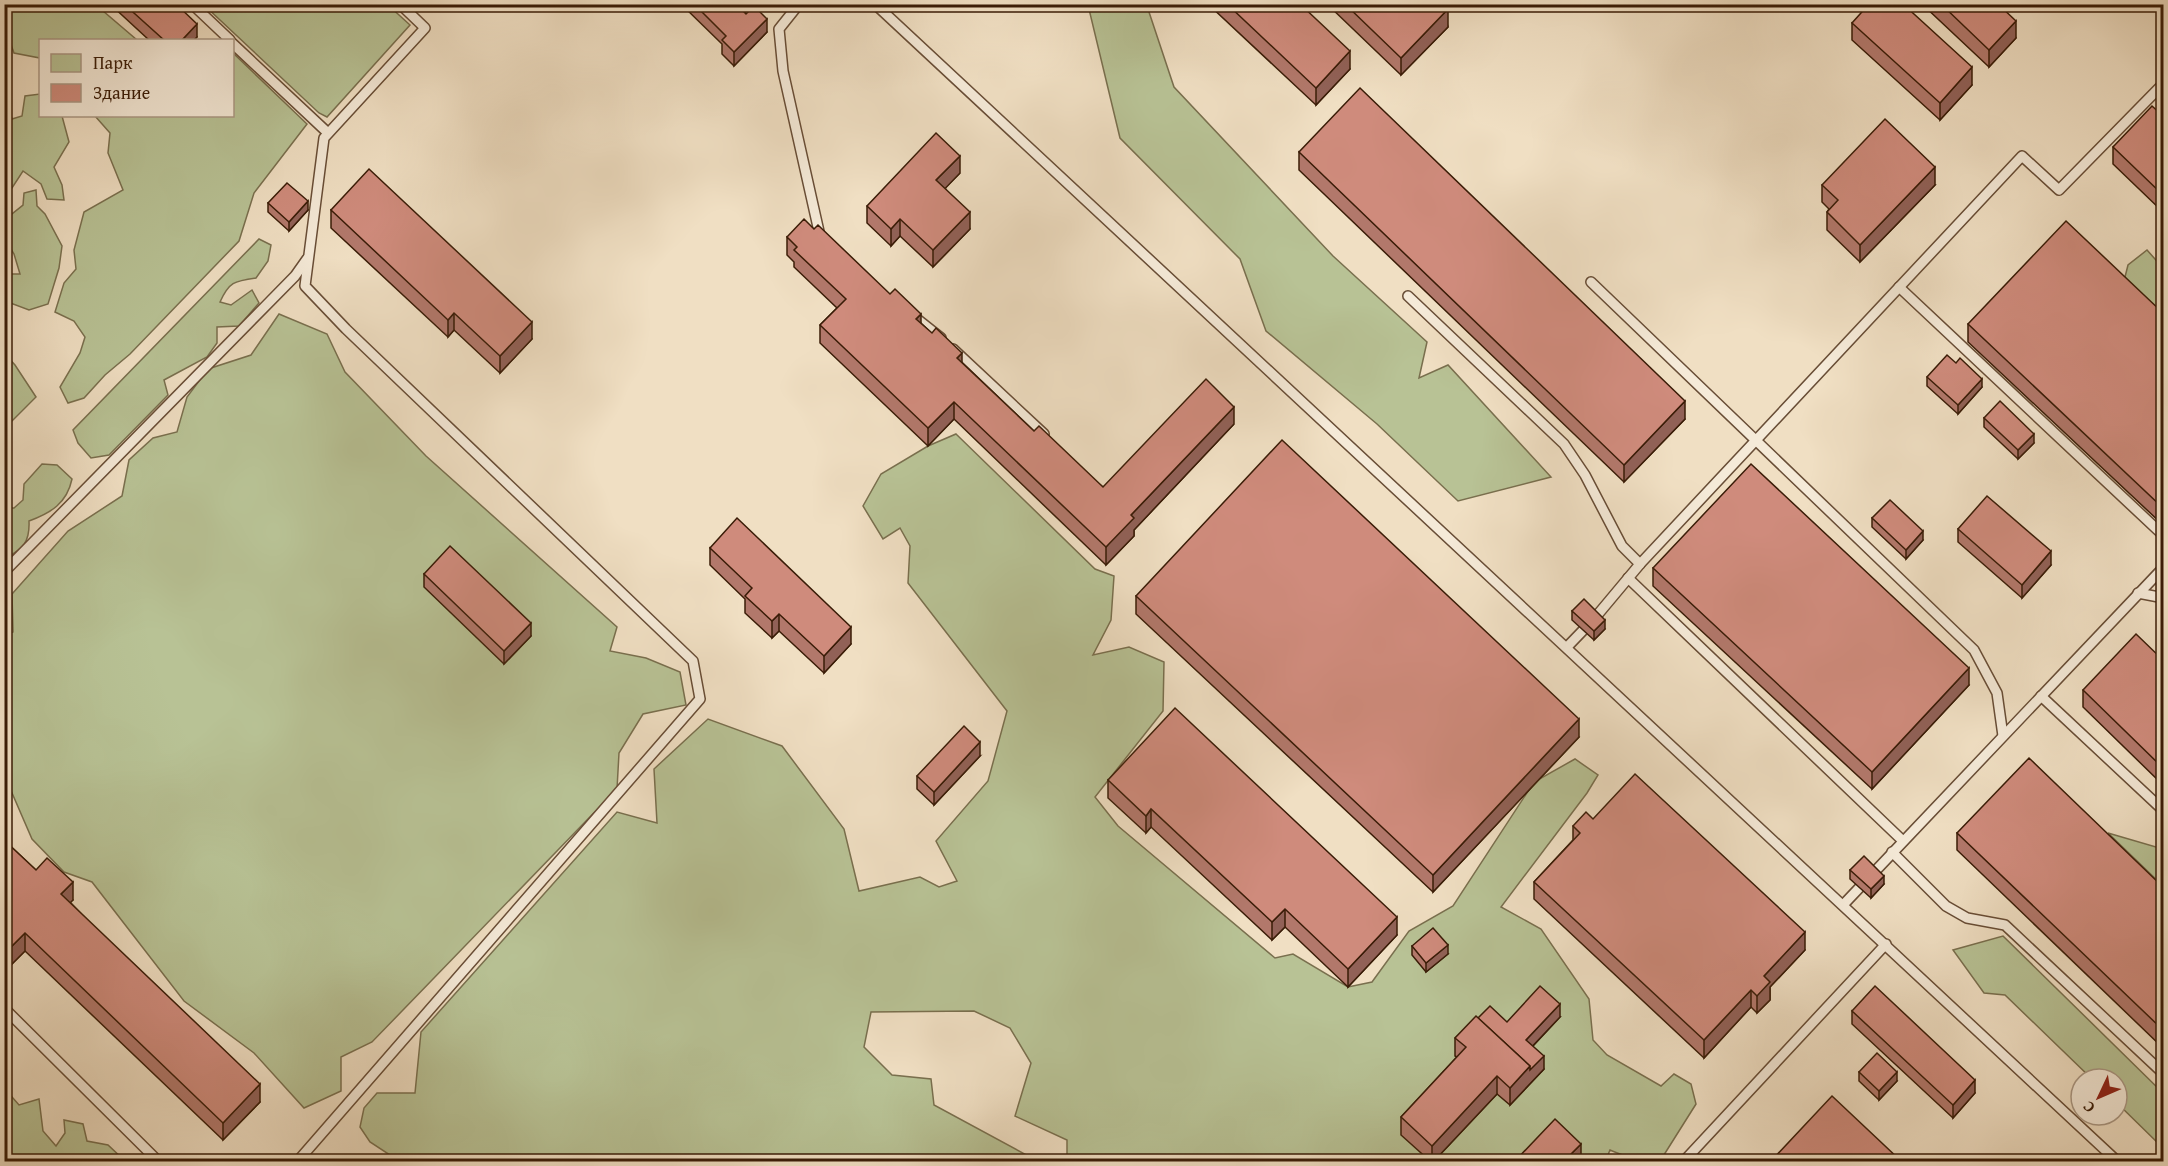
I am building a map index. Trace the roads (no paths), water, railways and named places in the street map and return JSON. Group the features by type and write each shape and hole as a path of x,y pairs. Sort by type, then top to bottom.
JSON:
{"lane":[{"path":"192,4 228,39"},
{"path":"297,1161 700,699 693,661 346,329 305,286 324,138 425,28 400,4"},
{"path":"799,4 779,29 783,70 818,234 826,241"},
{"path":"875,4 2118,1161"},
{"path":"234,45 328,133"},
{"path":"1568,647 1640,564 2022,156 2059,190 2163,82"},
{"path":"4,572 295,276 309,257"},
{"path":"1592,282 1974,650 1997,693 2003,736"},
{"path":"1899,287 2163,536"},
{"path":"1408,296 1564,444 1585,475 1622,546 1640,564"},
{"path":"902,307 945,342 1054,444"},
{"path":"1843,905 2163,567"},
{"path":"1628,578 1903,841"},
{"path":"2138,593 2163,598"},
{"path":"2041,696 2163,812"},
{"path":"1893,852 1946,906 1967,918 2005,925 2163,1074"},
{"path":"1683,1161 1886,944"},
{"path":"4,1008 159,1161"}]}
